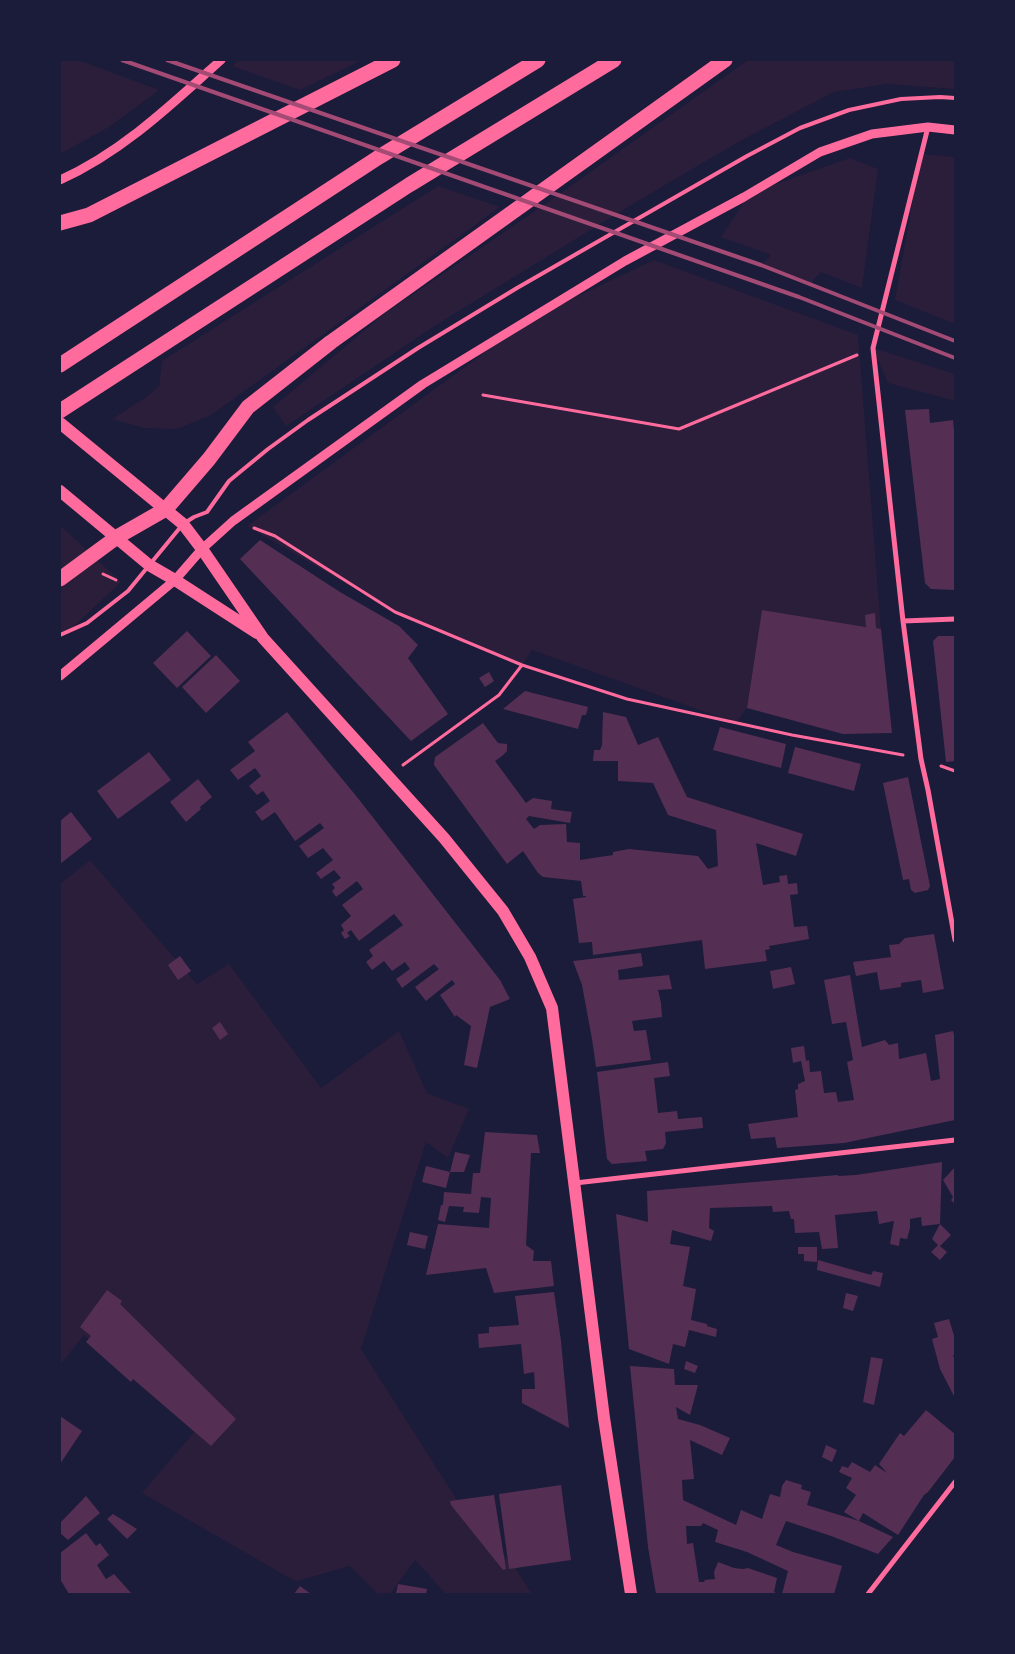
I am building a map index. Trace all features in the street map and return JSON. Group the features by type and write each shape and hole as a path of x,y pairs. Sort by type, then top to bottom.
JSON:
{"highway":[{"path":"60,222 89,215 393,60"},
{"path":"60,365 379,157 538,60"},
{"path":"60,411 409,185 614,60"},
{"path":"60,579 117,537 166,509 248,407 331,342 726,60"}],"main road":[{"path":"60,422 183,524 263,638 444,838 503,911 530,957 552,1008 604,1418 631,1594"},
{"path":"60,491 149,565 263,638"}],"street":[{"path":"60,180 102,157 135,135 221,60"},
{"path":"928,127 873,348 920,759 928,790 955,940"},
{"path":"60,676 175,580 202,549 233,521 423,384 625,261 744,197 820,152 872,134 928,127 955,130"},
{"path":"903,621 955,619"},
{"path":"574,1183 955,1140"},
{"path":"868,1594 955,1482"}],"lane":[{"path":"60,635 86,623 128,591 183,524 207,512 228,481 268,449 308,420 418,348 517,288 747,156 800,128 849,110 900,99 955,98"}],"path":[{"path":"483,395 679,429 873,348"},
{"path":"233,521 275,536 395,612 522,665 627,700 792,735 920,759"},
{"path":"98,572 121,582"},
{"path":"388,775 499,696 522,665"}],"shaded area":[{"path":"60,60 78,60 159,90 109,127 60,154"},
{"path":"239,60 362,60 300,90 232,66"},
{"path":"748,60 955,60 955,89 887,84 834,92 742,140 636,202 436,325 286,426 273,407 384,314 541,207"},
{"path":"921,154 955,157 955,324 895,300"},
{"path":"850,158 878,169 862,288 821,272 810,284 761,265 771,255 721,237 750,193"},
{"path":"438,186 500,207 211,415 177,429 144,428 112,419 145,398 159,386 162,361"},
{"path":"654,260 858,335 881,629 762,610 747,708 736,723 532,650 522,665 395,612 247,526 532,318"},
{"path":"873,348 955,374 955,401 888,383"},
{"path":"60,525 121,582 69,631 60,634"},
{"path":"90,860 197,984 229,964 321,1088 399,1031 427,1093 469,1109 448,1158 426,1142 361,1349 457,1500 516,1569 532,1594 446,1594 415,1560 390,1594 378,1594 350,1566 297,1581 286,1576 142,1493 195,1431 84,1335 60,1365 60,884"}],"building":[{"path":"929,409 930,423 953,420 955,441 955,590 931,589 925,583 905,410"},
{"path":"260,540 340,592 399,626 418,645 408,658 448,714 411,741 240,559"},
{"path":"762,610 866,627 865,615 875,613 876,628 881,629 892,733 843,734 747,708"},
{"path":"187,631 211,656 177,688 153,663"},
{"path":"938,636 955,636 955,761 946,762 933,641"},
{"path":"216,655 240,681 206,713 182,687"},
{"path":"489,672 494,681 485,687 479,678"},
{"path":"525,691 588,707 586,715 582,715 578,729 503,709"},
{"path":"287,712 357,797 500,980 510,999 490,1007 477,1068 464,1065 471,1026 456,1015 455,1017 440,995 455,984 452,980 426,1001 415,987 439,969 434,964 402,988 396,979 410,969 405,962 392,971 384,961 372,970 366,962 373,956 369,950 403,925 394,914 359,941 351,930 347,933 350,936 345,939 341,933 344,930 341,925 351,916 342,905 363,889 357,881 336,897 332,891 335,888 332,884 341,878 334,870 321,879 316,873 333,860 323,848 308,858 299,846 324,828 320,823 295,841 275,812 262,821 255,812 270,801 263,791 257,795 249,786 261,776 255,768 238,780 230,770 255,751 248,742"},
{"path":"603,712 626,717 638,745 658,737 687,797 803,834 796,856 756,843 763,885 780,882 779,876 787,875 788,884 797,883 798,894 790,895 794,927 807,926 809,939 769,946 770,949 765,950 767,961 705,969 702,940 593,955 592,942 579,943 573,899 586,897 583,896 581,881 543,877 538,873 523,851 507,864 434,765 435,757 483,723 498,743 507,744 507,751 495,761 526,803 533,798 552,801 551,809 572,812 570,823 529,816 526,819 534,829 540,825 566,824 567,842 580,843 580,860 613,855 613,852 629,849 698,856 708,869 718,866 716,830 668,815 653,783 618,781 618,761 593,761 594,750 600,750 602,745"},
{"path":"720,727 786,744 781,768 713,750"},
{"path":"795,747 861,764 854,791 788,773"},
{"path":"149,752 171,780 118,819 97,791"},
{"path":"908,777 930,886 928,890 915,893 911,890 909,879 903,880 883,783"},
{"path":"198,779 212,797 186,822 170,802"},
{"path":"71,812 92,839 60,864 60,821"},
{"path":"934,934 944,989 923,993 921,980 901,983 901,987 880,990 877,972 856,976 853,962 891,957 889,945 899,944 905,938"},
{"path":"641,953 643,966 618,970 619,980 669,975 672,989 658,990 662,1017 632,1021 634,1031 646,1030 651,1060 596,1067 582,985 573,961"},
{"path":"180,956 191,971 178,980 168,965"},
{"path":"791,967 795,984 773,989 770,971"},
{"path":"850,975 862,1047 885,1040 889,1045 898,1043 899,1059 926,1053 931,1081 940,1079 935,1035 953,1031 955,1039 955,1120 844,1143 777,1148 775,1137 751,1139 748,1124 798,1117 795,1090 798,1089 798,1084 805,1081 801,1061 793,1063 791,1048 804,1046 806,1061 809,1060 810,1072 821,1071 824,1093 836,1092 838,1102 854,1100 847,1062 853,1060 846,1022 832,1024 824,980"},
{"path":"220,1022 228,1034 220,1040 212,1028"},
{"path":"668,1062 670,1076 654,1078 658,1113 677,1111 678,1119 702,1117 703,1128 665,1132 666,1143 663,1149 645,1151 647,1161 612,1164 607,1159 597,1072"},
{"path":"485,1132 537,1135 540,1153 531,1153 526,1245 534,1251 533,1261 551,1261 554,1286 494,1293 486,1268 426,1275 438,1224 489,1228 491,1198 481,1197 479,1213 463,1212 464,1207 449,1206 445,1222 438,1220 441,1205 443,1205 444,1192 471,1194 473,1173 480,1173"},
{"path":"455,1152 470,1155 464,1172 450,1172"},
{"path":"942,1162 940,1224 922,1226 921,1217 910,1219 907,1239 900,1238 899,1246 890,1244 894,1221 879,1224 877,1211 835,1215 838,1248 822,1249 819,1232 795,1233 794,1219 791,1219 789,1211 773,1212 772,1206 710,1208 709,1228 714,1231 711,1241 672,1230 670,1244 690,1247 683,1286 696,1289 691,1320 717,1329 716,1337 689,1330 685,1347 673,1344 669,1364 629,1349 616,1214 648,1222 647,1191 856,1175"},
{"path":"426,1166 450,1172 446,1188 422,1182"},
{"path":"955,1167 955,1204 951,1200 953,1197 943,1180"},
{"path":"940,1224 951,1235 940,1246 947,1252 940,1260 931,1252 938,1245 932,1239"},
{"path":"410,1232 428,1236 425,1249 407,1245"},
{"path":"798,1247 817,1247 817,1262 804,1261 804,1254 798,1254"},
{"path":"818,1260 871,1275 873,1271 883,1273 880,1287 817,1270"},
{"path":"107,1290 122,1301 120,1304 236,1419 211,1446 133,1379 131,1382 86,1342 91,1336 80,1327"},
{"path":"554,1292 561,1341 569,1428 522,1403 522,1389 535,1389 534,1372 524,1374 521,1344 479,1348 478,1334 489,1333 489,1327 519,1325 515,1296"},
{"path":"846,1293 858,1296 853,1311 843,1308"},
{"path":"949,1319 955,1339 955,1354 953,1356 955,1360 955,1398 940,1369 932,1339 938,1337 934,1323"},
{"path":"871,1357 883,1359 874,1405 863,1402"},
{"path":"686,1361 698,1366 695,1373 684,1369"},
{"path":"630,1366 674,1369 675,1385 698,1385 690,1415 676,1407 678,1419 700,1425 730,1438 722,1455 690,1440 694,1479 682,1480 683,1500 736,1525 741,1510 762,1519 770,1494 780,1497 782,1486 786,1480 802,1485 801,1489 811,1492 807,1505 859,1521 893,1537 878,1554 786,1521 776,1545 793,1552 842,1566 834,1594 782,1594 788,1571 747,1552 715,1542 718,1530 703,1523 701,1526 686,1526 687,1544 693,1543 699,1582 715,1579 714,1572 718,1562 734,1568 748,1568 777,1578 774,1592 778,1594 656,1594 648,1547"},
{"path":"926,1410 955,1434 955,1457 924,1495 898,1535 863,1513 859,1521 844,1512 856,1495 846,1488 852,1478 839,1472 842,1466 848,1468 852,1462 870,1472 875,1465 887,1473 879,1464 900,1433 904,1436"},
{"path":"60,1416 82,1431 60,1464"},
{"path":"826,1445 837,1450 832,1462 822,1457"},
{"path":"561,1485 571,1560 509,1569 499,1494"},
{"path":"494,1495 506,1569 503,1570 451,1505 450,1501"},
{"path":"86,1496 100,1513 68,1540 60,1533 60,1523"},
{"path":"113,1514 137,1529 127,1539 107,1519"},
{"path":"86,1533 96,1546 100,1543 109,1555 97,1565 106,1579 114,1574 132,1594 69,1594 60,1579 60,1553"},
{"path":"398,1584 427,1589 426,1594 396,1594"},
{"path":"300,1586 311,1594 294,1594"}],"railway":[{"path":"122,60 799,297 955,358"},
{"path":"167,60 761,265 955,341"}]}
